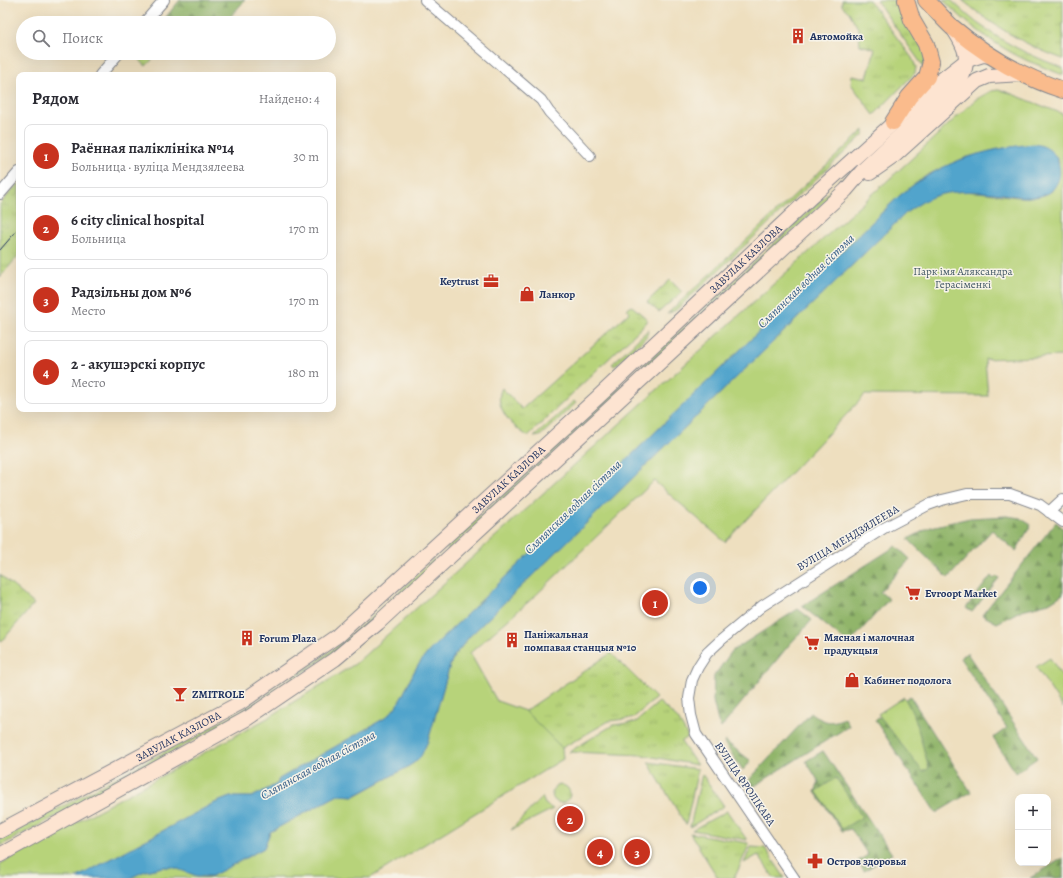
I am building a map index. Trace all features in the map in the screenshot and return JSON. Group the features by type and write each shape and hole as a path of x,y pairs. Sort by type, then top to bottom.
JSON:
{"main road":[{"path":"893,122 910,97 928,77 931,62 926,44 912,20 906,0"},
{"path":"926,0 951,26 992,56 1022,74 1063,90"},
{"path":"951,26 964,48 967,60"},
{"name":"ЗАВУЛАК КАЗЛОВА","path":"0,831 240,703 337,636 614,382 678,320 893,122 940,81 967,60 983,55 992,56"},
{"name":"ЗАВУЛАК КАЗЛОВА","path":"846,190 864,168 961,79 966,70 967,60"},
{"name":"ЗАВУЛАК КАЗЛОВА","path":"0,855 248,718 336,659 378,623 846,190 893,157 977,81 989,76 1022,74"},
{"path":"436,546 448,558"}],"street":[{"path":"150,16 164,0"},
{"path":"425,0 541,100 549,112 590,156"},
{"path":"102,72 112,60"},
{"path":"0,194 16,175"},
{"name":"ВУЛІЦА МЕНДЗЯЛЕЕВА","path":"689,698 692,680 698,667 708,653 762,606 884,528 935,503 967,494 1010,494 1040,505 1063,522"},
{"path":"1048,512 1063,499"},
{"name":"ВУЛІЦА ФРОЛІКАВА","path":"689,698 691,715 696,734 794,878"}],"green space":[{"path":"180,0 245,0 231,16 167,16"},
{"path":"842,0 869,0 912,58 916,67 915,73 874,115 851,84 852,75 867,78 875,49 860,45 859,30 849,12 842,6"},
{"path":"876,0 893,0 912,26 927,54 921,76 923,66"},
{"path":"943,0 951,0 977,22 1004,41 1033,56 1063,68 1063,75 1028,61 1005,49 972,26"},
{"path":"962,0 1063,0 1063,59 1036,48 1010,34 985,18"},
{"path":"140,60 152,60 146,66"},
{"name":"Парк імя Аляксандра Герасіменкі","path":"998,90 1007,92 1063,114 1063,356 985,359 988,396 865,395 725,542 654,481 535,596 470,653 497,701 525,711 562,748 563,759 370,878 130,878 145,871 163,867 172,867 204,877 212,876 264,848 270,832 338,795 355,796 415,762 421,755 428,741 450,665 454,656 470,636 907,212 930,197 948,192 985,193 1016,197 1036,197 1044,195 1052,191 1059,162 1054,154 1028,145 998,149 964,158 927,175 898,197 431,649 415,670 403,696 391,713 385,718 279,779 277,784 252,797 230,797 212,804 76,878 0,878 0,864 266,719 355,664 975,100 991,91"},
{"path":"917,110 920,113 630,382 628,380"},
{"path":"864,130 864,134 862,136 676,310 667,314"},
{"path":"16,186 16,258 0,277 0,204"},
{"path":"670,280 682,292 659,312 647,302"},
{"path":"632,306 647,319 647,322 528,436 516,428 502,409 500,395 502,388 522,409 630,312 627,309"},
{"path":"649,329 646,337 615,366 612,364"},
{"path":"622,385 624,388 448,551 448,546"},
{"path":"574,401 576,403 540,436 534,437"},
{"path":"1007,516 1020,518 1031,525 1016,551 992,530 948,578 908,539 931,527 970,518"},
{"path":"1056,522 1063,528 1063,594 1049,603 1022,610 997,623 982,615"},
{"path":"896,546 910,559 880,592 889,599 849,644 802,606"},
{"path":"434,559 437,562 347,643 246,711 96,795 0,846 0,840 248,707 317,661 345,640 370,619"},
{"path":"0,575 34,604 1,642 0,641"},
{"path":"991,576 994,579 997,576 999,578 972,612 966,608"},
{"path":"798,609 812,620 789,645 721,728 713,701 714,676 732,651"},
{"path":"611,653 656,698 633,718 609,721 562,748 525,711"},
{"path":"967,653 1037,758 1016,773 993,738 1007,728 960,658"},
{"path":"1050,658 1063,678 1063,708 1036,667"},
{"path":"910,696 971,792 936,813 875,720"},
{"path":"904,697 914,715 929,768 923,772 878,714"},
{"path":"659,702 678,719 688,737 681,742 697,765 642,755 569,752 613,725 636,722"},
{"path":"811,713 828,722 845,718 849,726 753,787 749,780"},
{"path":"725,741 751,761 743,770 724,743"},
{"path":"823,751 892,854 864,871 858,861 868,855 851,829 842,831 815,792 819,782 806,761"},
{"path":"648,762 698,769 686,825"},
{"path":"702,774 724,806 690,827"},
{"path":"836,778 862,817 842,829 816,791"},
{"path":"557,785 565,785 570,790 568,801 565,803 557,803 552,798 552,790"},
{"path":"542,797 545,804 553,809 511,830"},
{"path":"727,811 747,840 692,830"},
{"path":"690,833 748,843 749,845 735,877 736,878 718,878"},
{"path":"751,847 765,848 785,878 774,878 758,855 744,863"},
{"path":"1063,858 1063,878 1030,878 1051,866"}],"water":[{"name":"Сляпянская водная сістэма","path":"1034,144 1044,146 1056,157 1060,169 1060,175 1052,191 1035,197 976,192 948,193 931,198 907,212 470,636 454,656 450,665 428,741 421,756 415,762 354,796 338,795 270,832 264,848 212,876 197,876 172,867 163,867 145,871 130,878 76,878 212,804 230,797 252,797 277,784 279,779 385,718 391,713 403,696 415,670 431,649 898,197 929,175 961,160 996,150"}],"tram line":[{"path":"0,250 16,231"}],"place":[{"name":"Автомойка","path":"798,36"},
{"name":"Keytrust","path":"491,281"},
{"name":"Ланкор","path":"527,294"},
{"name":"Evroopt Market","path":"913,593"},
{"name":"Раённая паліклініка №14","path":"655,603"},
{"name":"Forum Plaza","path":"247,638"},
{"name":"Паніжальная помпавая станцыя №10","path":"512,640"},
{"name":"Мясная і малочная прадукцыя","path":"812,643"},
{"name":"Кабинет подолога","path":"852,680"},
{"name":"ZMITROLЕ","path":"180,694"},
{"name":"6 city clinical hospital","path":"570,819"},
{"name":"2 - акушэрскі корпус","path":"600,852"},
{"name":"Радзільны дом №6","path":"637,852"},
{"name":"Остров здоровья","path":"815,861"}]}
